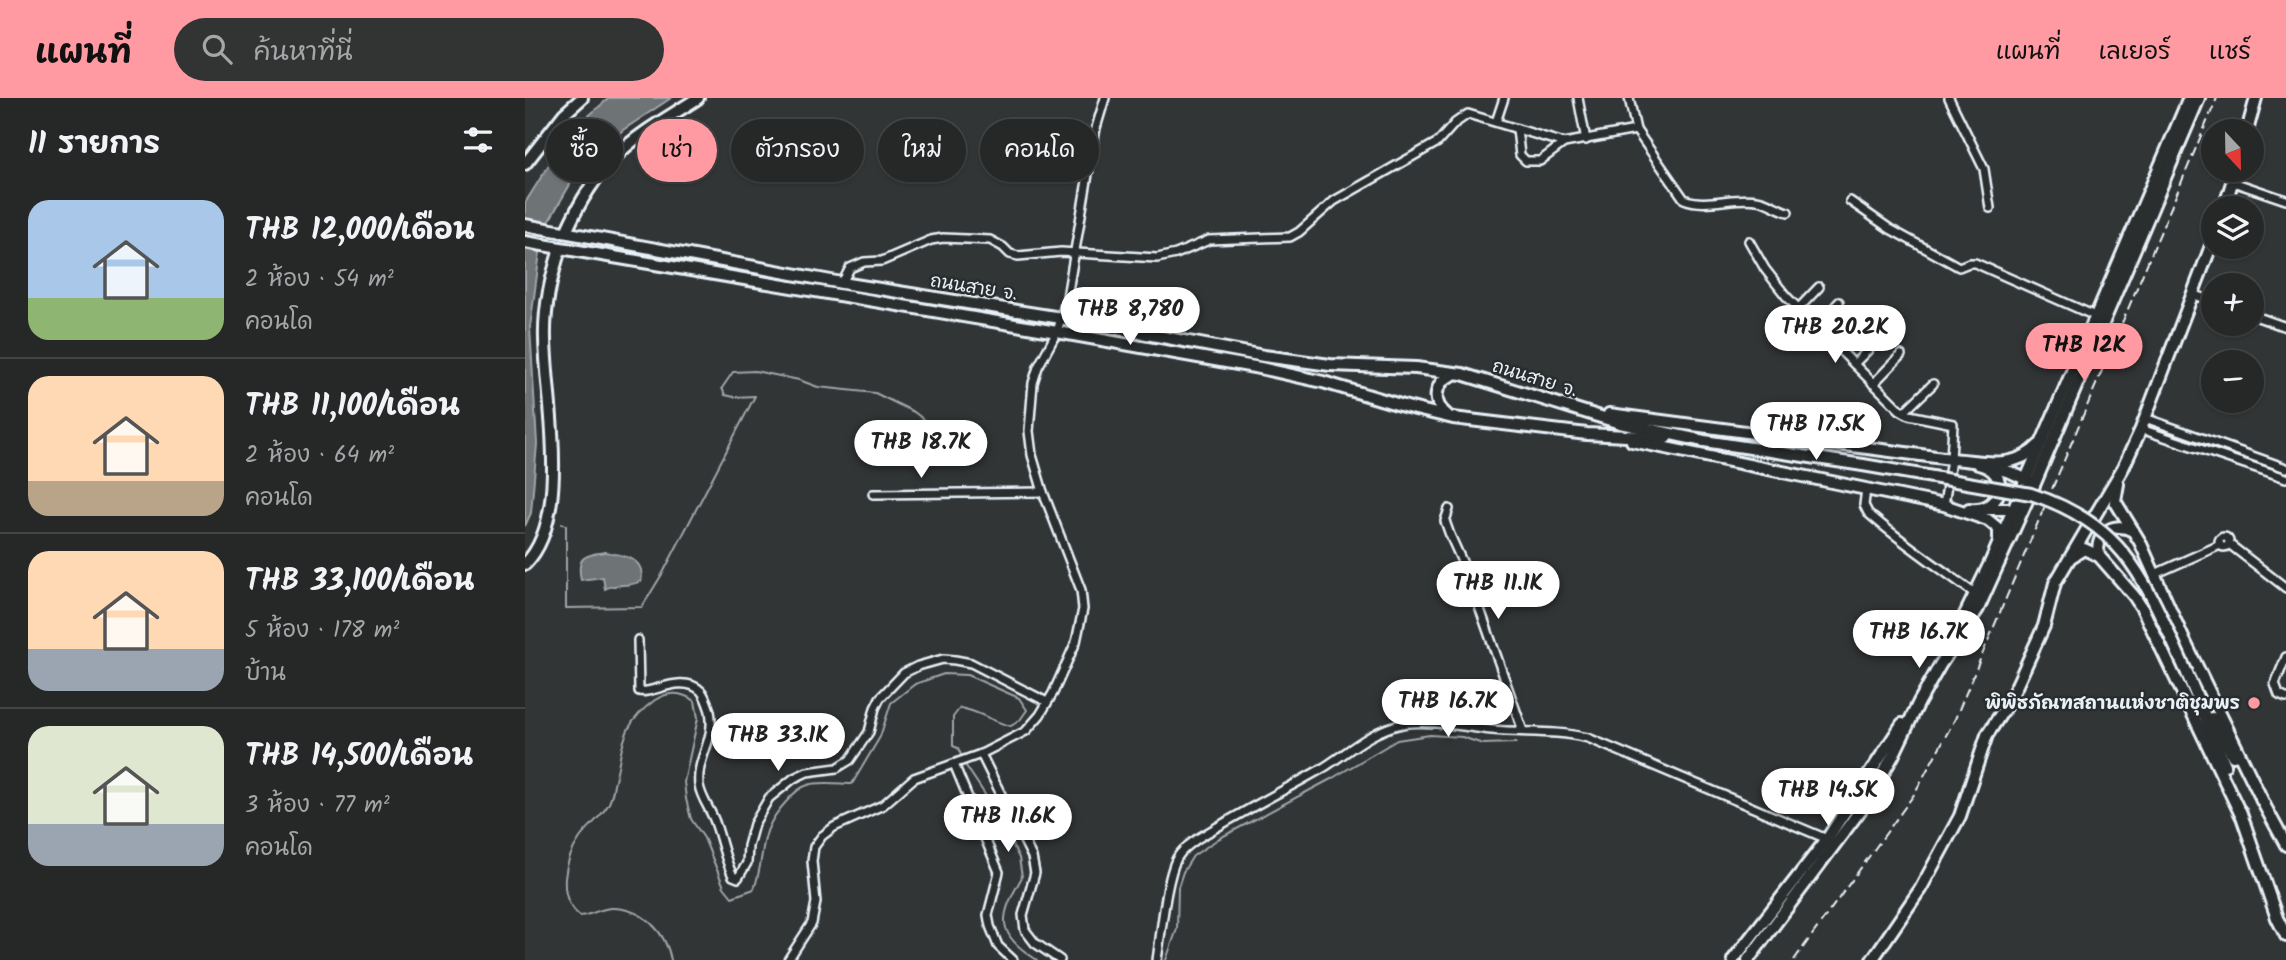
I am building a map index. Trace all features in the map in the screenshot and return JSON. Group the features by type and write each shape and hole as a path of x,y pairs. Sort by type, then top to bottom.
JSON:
{"main road":[{"path":"525,164 564,114 582,98"},
{"path":"562,232 580,203 617,155 698,98"},
{"path":"1733,960 1881,778 1919,702 1947,654 1978,610 2018,508 2143,217 2189,98"},
{"path":"2030,481 2042,442 2095,316 2199,98"},
{"path":"2250,119 2256,98"},
{"path":"2228,196 2233,182"},
{"name":"ถนนสาย จ.","path":"525,225 1264,356 1330,365 1416,368 1462,374 1620,423 1704,441 2031,494 2051,500 2084,516 2114,542 2139,573 2187,673"},
{"name":"ถนนสาย จ.","path":"525,242 1057,332 1314,380 1453,418 1587,434 1704,441"},
{"path":"525,564 533,556 547,521 552,480 553,436 545,312 556,248"},
{"path":"1872,960 1902,918 1946,845 1966,802 1979,753 1987,735 2010,700 2044,626 2055,583 2123,468 2143,424 2206,259"},
{"path":"1453,418 1439,407 1436,393 1448,376 1462,374"},
{"path":"1588,412 1951,459 1985,465 2030,481"},
{"path":"1587,434 1645,443 1944,505 1983,509 2018,508"},
{"path":"1951,459 2006,463 2026,456 2042,442"},
{"path":"1983,509 1996,500 2000,486 1996,474 1985,465"},
{"path":"2123,468 2115,500 2155,574 2183,639 2286,845"},
{"path":"2101,504 2114,511 2130,530"},
{"path":"1944,505 1988,520 1999,529 1999,542"},
{"path":"1947,654 1999,542 2018,508"},
{"path":"2098,553 2099,541 2105,532 2118,526 2130,530"},
{"path":"2085,530 2098,553 2143,610 2241,815"},
{"path":"2067,560 2084,549 2098,553"},
{"path":"2187,673 2235,760 2264,804"},
{"path":"2187,673 2226,768 2277,918 2286,936"},
{"path":"1748,960 1832,841"},
{"path":"2277,918 2286,928"}],"street":[{"path":"787,960 811,923 816,902 812,861 814,847 822,836 834,827 883,805 914,778 981,754 1026,730 1047,702 1076,642 1083,603 1079,583 1043,492 1032,456 1029,431 1033,383 1046,349 1057,332 1067,297 1096,128 1105,98"},
{"path":"1496,122 1504,98"},
{"path":"1578,98 1586,140"},
{"path":"1629,98 1636,130 1683,199 1713,202 1760,200 1773,208 1788,212"},
{"path":"1949,98 1984,169 1990,208"},
{"path":"842,283 850,268 888,259 931,240 990,240 1010,254 1018,256 1074,253 1157,258 1176,254 1209,240 1290,237 1334,201 1438,142 1464,116 1476,115 1565,143 1636,130"},
{"path":"1517,129 1520,155 1526,162 1540,161 1565,143"},
{"path":"2233,182 2286,200"},
{"path":"1850,201 1890,229 1959,267 1975,263 2095,316"},
{"path":"1749,241 1765,269 1786,296 1904,412 1953,424 1955,427 1944,505"},
{"path":"1799,309 1819,287"},
{"path":"2192,295 2201,298"},
{"path":"1817,327 1839,302"},
{"path":"1836,345 1860,319"},
{"path":"2264,319 2286,327"},
{"path":"1854,364 1883,335"},
{"path":"1873,384 1901,355"},
{"path":"1904,412 1933,384"},
{"path":"2143,424 2285,467 2283,477 2143,424"},
{"path":"1866,489 1864,506 1868,513 1975,594"},
{"path":"873,494 1043,492"},
{"path":"1449,509 1445,521 1468,575 1523,731"},
{"path":"2155,574 2220,545 2219,542 2223,538 2286,589"},
{"path":"638,640 639,691 645,692 671,684 687,685 700,690 708,705 712,723 709,742 700,763 699,786 716,823 729,867 733,876 738,878 747,863 754,824 769,798 794,778 807,772 837,768 850,760 869,732 880,698 904,674 918,666 943,659 971,663 1047,702"},
{"path":"2286,657 2275,684 2279,695 2286,698"},
{"path":"1157,960 1171,876 1184,849 1386,729 1404,723 1566,733 1588,738 1832,841"},
{"path":"981,754 1033,857 1035,873 1023,915 1025,930 1035,943 1060,960"},
{"path":"954,764 999,872 988,915 990,926 998,946 1013,960"}],"shaded area":[{"path":"609,98 671,98 623,130 623,119 585,119"},
{"path":"546,169 546,182 572,182 549,221 540,252 530,327 537,444 531,513 525,526 525,203"},
{"path":"606,552 626,556 637,563 642,573 641,581 605,589 603,577 581,580 581,561 593,554"}],"waterway":[{"path":"562,524 566,525 566,608 642,607 664,571 755,396 725,395 722,388 733,372 755,371 799,380 818,387 875,393 914,412 952,441"},
{"path":"671,960 664,940 643,917 634,912 612,908 580,916 572,908 565,889 567,868 574,847 610,801 629,728 655,700 675,694 695,701 698,718 684,782 686,799 691,819 704,838 724,887 732,897 754,889 766,834 786,802 799,790 812,784 852,784 880,737 891,703 915,684 944,674 967,675 1019,698 1027,710 1020,720 1011,726 960,708 953,717 953,746 958,748 961,755"},
{"path":"1166,960 1177,929 1178,887 1183,872 1193,856 1218,839 1331,779 1397,740 1430,735 1462,737 1483,744 1516,743"},
{"path":"966,766 994,808 1019,858 1022,877 1009,903 1005,924 1014,941 1037,960"}],"railway":[{"path":"1794,960 1913,796 1955,719 2217,98"}],"place":[{"name":"พิพิธภัณฑสถานแห่งชาติชุมพร","path":"2254,703"}]}
